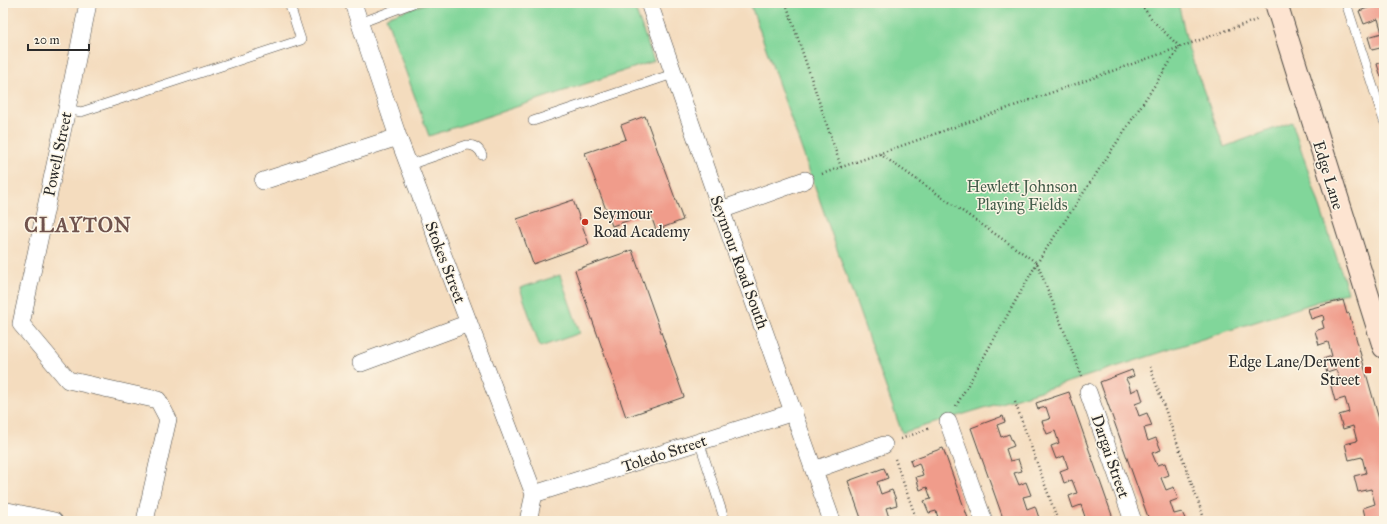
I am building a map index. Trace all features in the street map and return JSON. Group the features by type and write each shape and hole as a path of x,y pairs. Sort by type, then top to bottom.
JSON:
{"street":[{"name":"Powell Street","path":"88,3 21,324 68,380 158,400 168,420 145,521"},
{"name":"Stokes Street","path":"353,3 398,137 534,494"},
{"name":"Seymour Road South","path":"649,3 832,521"},
{"name":"Edge Lane","path":"1277,8 1384,347"},
{"path":"263,181 398,137"},
{"path":"721,210 805,180"},
{"path":"361,363 469,323"},
{"name":"Dargai Street","path":"1088,392 1133,521"},
{"name":"Toledo Street","path":"534,494 794,412"},
{"path":"948,422 984,521"},
{"path":"814,470 887,444"},
{"path":"528,521 534,494"},
{"path":"3,510 54,521"}],"lane":[{"path":"67,109 81,112 301,40 289,3"},
{"path":"360,23 413,3"},
{"path":"1346,3 1384,121"},
{"path":"533,121 673,74"},
{"path":"409,164 467,145 476,147 482,155"},
{"path":"699,441 725,521"}],"path":[{"path":"786,3 840,167"},
{"path":"1140,3 1154,22 1180,47"},
{"path":"805,180 1180,47 1277,8"},
{"path":"917,521 887,444 948,422 1037,262 1180,47"},
{"path":"879,153 1037,262 1088,392"},
{"path":"1150,367 1205,521"},
{"path":"1015,402 1058,521"}],"green space":[{"path":"428,3 633,3 654,61 429,136 386,17"},
{"name":"Hewlett Johnson Playing Fields","path":"750,3 1178,3 1189,50 1224,147 1292,122 1348,292 1066,383 902,433"},
{"path":"560,275 580,333 540,347 520,288"}],"building":[{"path":"1373,3 1384,3 1384,47 1372,50 1368,37 1382,33 1378,19 1364,24 1359,11 1374,6"},
{"path":"1384,61 1384,76 1381,77 1377,64"},
{"path":"645,116 683,220 656,230 650,213 612,226 585,153 626,139 621,125"},
{"path":"573,200 589,244 533,264 517,219"},
{"path":"632,250 684,397 626,417 575,270"},
{"path":"1343,300 1347,314 1349,313 1384,437 1384,521 1366,521 1363,508 1375,504 1371,489 1358,492 1354,476 1366,473 1362,457 1349,460 1345,444 1357,441 1353,426 1343,429 1339,415 1349,412 1345,398 1335,401 1331,386 1341,384 1336,370 1327,373 1323,359 1332,356 1328,342 1319,345 1315,331 1324,328 1322,321 1324,320 1323,315 1311,319 1308,309"},
{"path":"1132,370 1134,376 1126,379 1131,392 1139,388 1143,401 1135,404 1139,416 1147,413 1152,426 1144,428 1148,441 1156,438 1161,450 1152,453 1157,465 1165,463 1169,475 1161,478 1166,490 1174,487 1178,499 1170,502 1174,514 1182,512 1186,521 1149,521 1100,382"},
{"path":"1069,392 1114,521 1076,521 1085,517 1081,505 1073,508 1069,496 1077,493 1072,480 1064,483 1060,471 1068,468 1064,456 1056,459 1051,446 1059,443 1055,431 1047,434 1042,421 1050,419 1046,407 1038,409 1036,403"},
{"path":"1003,416 1005,422 997,425 1001,437 1009,434 1014,446 1006,449 1010,461 1018,459 1022,471 1014,473 1019,485 1026,482 1031,495 1023,497 1027,509 1035,506 1039,518 1032,521 1004,521 971,428"},
{"path":"943,448 969,521 939,521 936,511 929,513 924,501 931,499 927,487 920,490 916,477 923,475 919,463 912,466 910,460"},
{"path":"884,468 888,478 877,482 881,494 892,490 897,505 886,508 890,521 862,521 848,481"}],"place":[{"name":"Seymour Road Academy","path":"585,222"},
{"name":"Edge Lane/Derwent Street","path":"1368,370"}],"district":[{"name":"CLAYTON","path":"78,225"}]}
